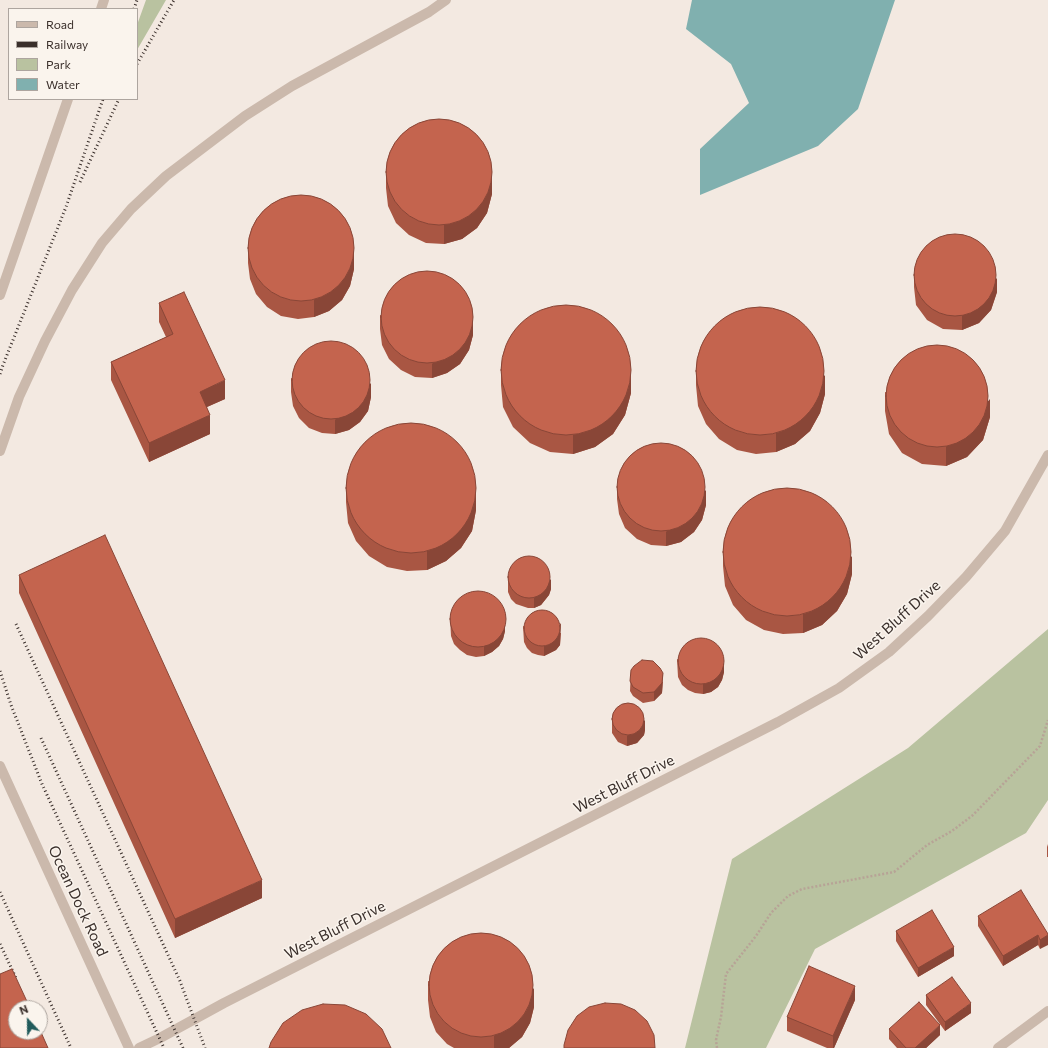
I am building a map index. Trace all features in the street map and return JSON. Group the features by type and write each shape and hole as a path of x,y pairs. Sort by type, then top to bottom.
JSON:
{"street":[{"path":"0,451 19,398 48,334 72,290 102,243 131,209 166,176 245,116 292,86 429,12 446,0"},
{"path":"0,295 68,100"},
{"name":"West Bluff Drive","path":"139,1048 165,1036 224,1002 778,722 839,688 889,652 928,616 966,577 1005,531 1048,455"},
{"name":"Ocean Dock Road","path":"0,766 129,1048"},
{"path":"998,1048 1048,1010"}],"path":[{"path":"717,1048 716,1040 721,1017 726,974 756,936 771,913 788,896 802,889 894,872 927,845 952,831 974,815 1040,746 1048,720"}],"green space":[{"path":"146,0 166,0 138,48 138,22"},
{"path":"1048,629 1048,800 1026,833 815,949 766,1048 685,1048 732,859 908,748"}],"water":[{"path":"692,0 895,0 858,109 818,146 700,195 700,149 749,103 731,64 686,29"}],"building":[{"path":"439,119 459,123 476,135 488,152 492,172 488,192 476,209 459,221 439,225 419,221 402,209 390,192 386,172 390,152 402,135 419,123"},
{"path":"301,195 321,199 338,211 350,228 354,248 350,268 338,285 321,297 301,301 281,297 264,285 252,268 248,248 252,228 264,211 281,199"},
{"path":"955,234 971,237 984,246 993,259 996,275 993,291 984,304 971,313 955,316 939,313 926,304 917,291 914,275 917,259 926,246 939,237"},
{"path":"427,271 445,275 460,284 469,299 473,317 469,335 460,350 445,359 427,363 409,359 394,350 385,335 381,317 385,299 394,284 409,275"},
{"path":"184,292 225,380 200,392 210,415 149,443 111,362 173,334 159,303"},
{"path":"566,305 591,310 612,324 626,345 631,370 626,395 612,416 591,430 566,435 541,430 520,416 506,395 501,370 506,345 520,324 541,310"},
{"path":"754,307 766,307 779,310 790,315 801,322 809,330 821,352 824,371 823,383 819,395 809,412 801,420 779,432 766,435 754,435 741,432 730,427 719,420 711,412 699,390 696,377 696,365 699,352 704,341 711,330 719,322 741,310"},
{"path":"323,341 339,341 353,347 364,358 370,372 370,388 364,402 353,413 339,419 323,419 309,413 298,402 292,388 292,372 298,358 309,347"},
{"path":"937,345 957,348 966,353 980,367 985,376 988,396 985,416 980,425 966,439 957,444 937,447 917,444 908,439 894,425 889,416 886,396 889,376 894,367 908,353 917,348"},
{"path":"411,423 436,428 457,442 471,463 476,488 471,513 457,534 436,548 411,553 386,548 365,534 351,513 346,488 351,463 365,442 386,428"},
{"path":"661,443 678,446 686,450 698,462 702,470 705,487 702,504 698,512 686,524 678,528 661,531 644,528 636,524 624,512 620,504 617,487 620,470 624,462 636,450 644,446"},
{"path":"787,488 799,489 811,493 832,507 846,528 850,540 850,564 846,576 832,597 811,611 799,615 787,616 775,615 763,611 742,597 728,576 724,564 723,552 724,540 728,528 742,507 763,493 775,489"},
{"path":"105,535 262,880 175,919 19,575"},
{"path":"525,556 533,556 541,559 547,565 550,577 547,589 541,595 533,598 525,598 517,595 511,589 508,581 508,573 511,565 517,559"},
{"path":"478,591 493,596 501,604 506,619 501,634 493,642 478,647 463,642 455,634 450,619 455,604 463,596"},
{"path":"546,610 555,615 559,621 559,635 555,641 546,646 538,646 529,641 525,635 524,624 529,615 535,611"},
{"path":"696,638 706,638 714,642 720,648 724,656 724,666 720,674 714,680 706,684 696,684 688,680 682,674 678,666 678,656 682,648 688,642"},
{"path":"642,660 653,661 663,673 662,683 654,692 643,693 633,687 630,681 631,670"},
{"path":"625,703 631,703 641,710 644,719 643,725 637,732 631,735 625,735 615,728 612,722 612,716 619,706"},
{"path":"1021,890 1048,935 1040,940 1038,935 1003,956 978,916"},
{"path":"932,910 954,947 918,968 896,931"},
{"path":"481,933 501,937 518,948 529,965 533,985 529,1005 518,1022 501,1033 481,1037 461,1033 444,1022 433,1005 429,985 433,965 444,948 461,937"},
{"path":"809,966 855,986 833,1036 787,1017"},
{"path":"12,969 26,1000 8,1000 8,1040 44,1040 48,1048 0,1048 0,974"},
{"path":"952,977 971,1003 945,1022 926,995"},
{"path":"919,1002 940,1025 915,1048 906,1048 889,1029"},
{"path":"605,1003 621,1004 635,1010 647,1021 654,1035 655,1048 564,1048 568,1030 577,1016 589,1007"},
{"path":"323,1004 345,1005 366,1014 382,1029 391,1048 269,1048 283,1023 302,1010"}],"railway":[{"path":"134,8 137,0"},
{"path":"138,62 174,0"},
{"path":"0,374 66,207 103,100"},
{"path":"80,182 119,100"},
{"path":"16,624 180,981 205,1048"},
{"path":"0,671 11,705 42,784 164,1048"},
{"path":"41,738 183,1048"},
{"path":"0,892 71,1048"},
{"path":"0,944 16,978"}]}
